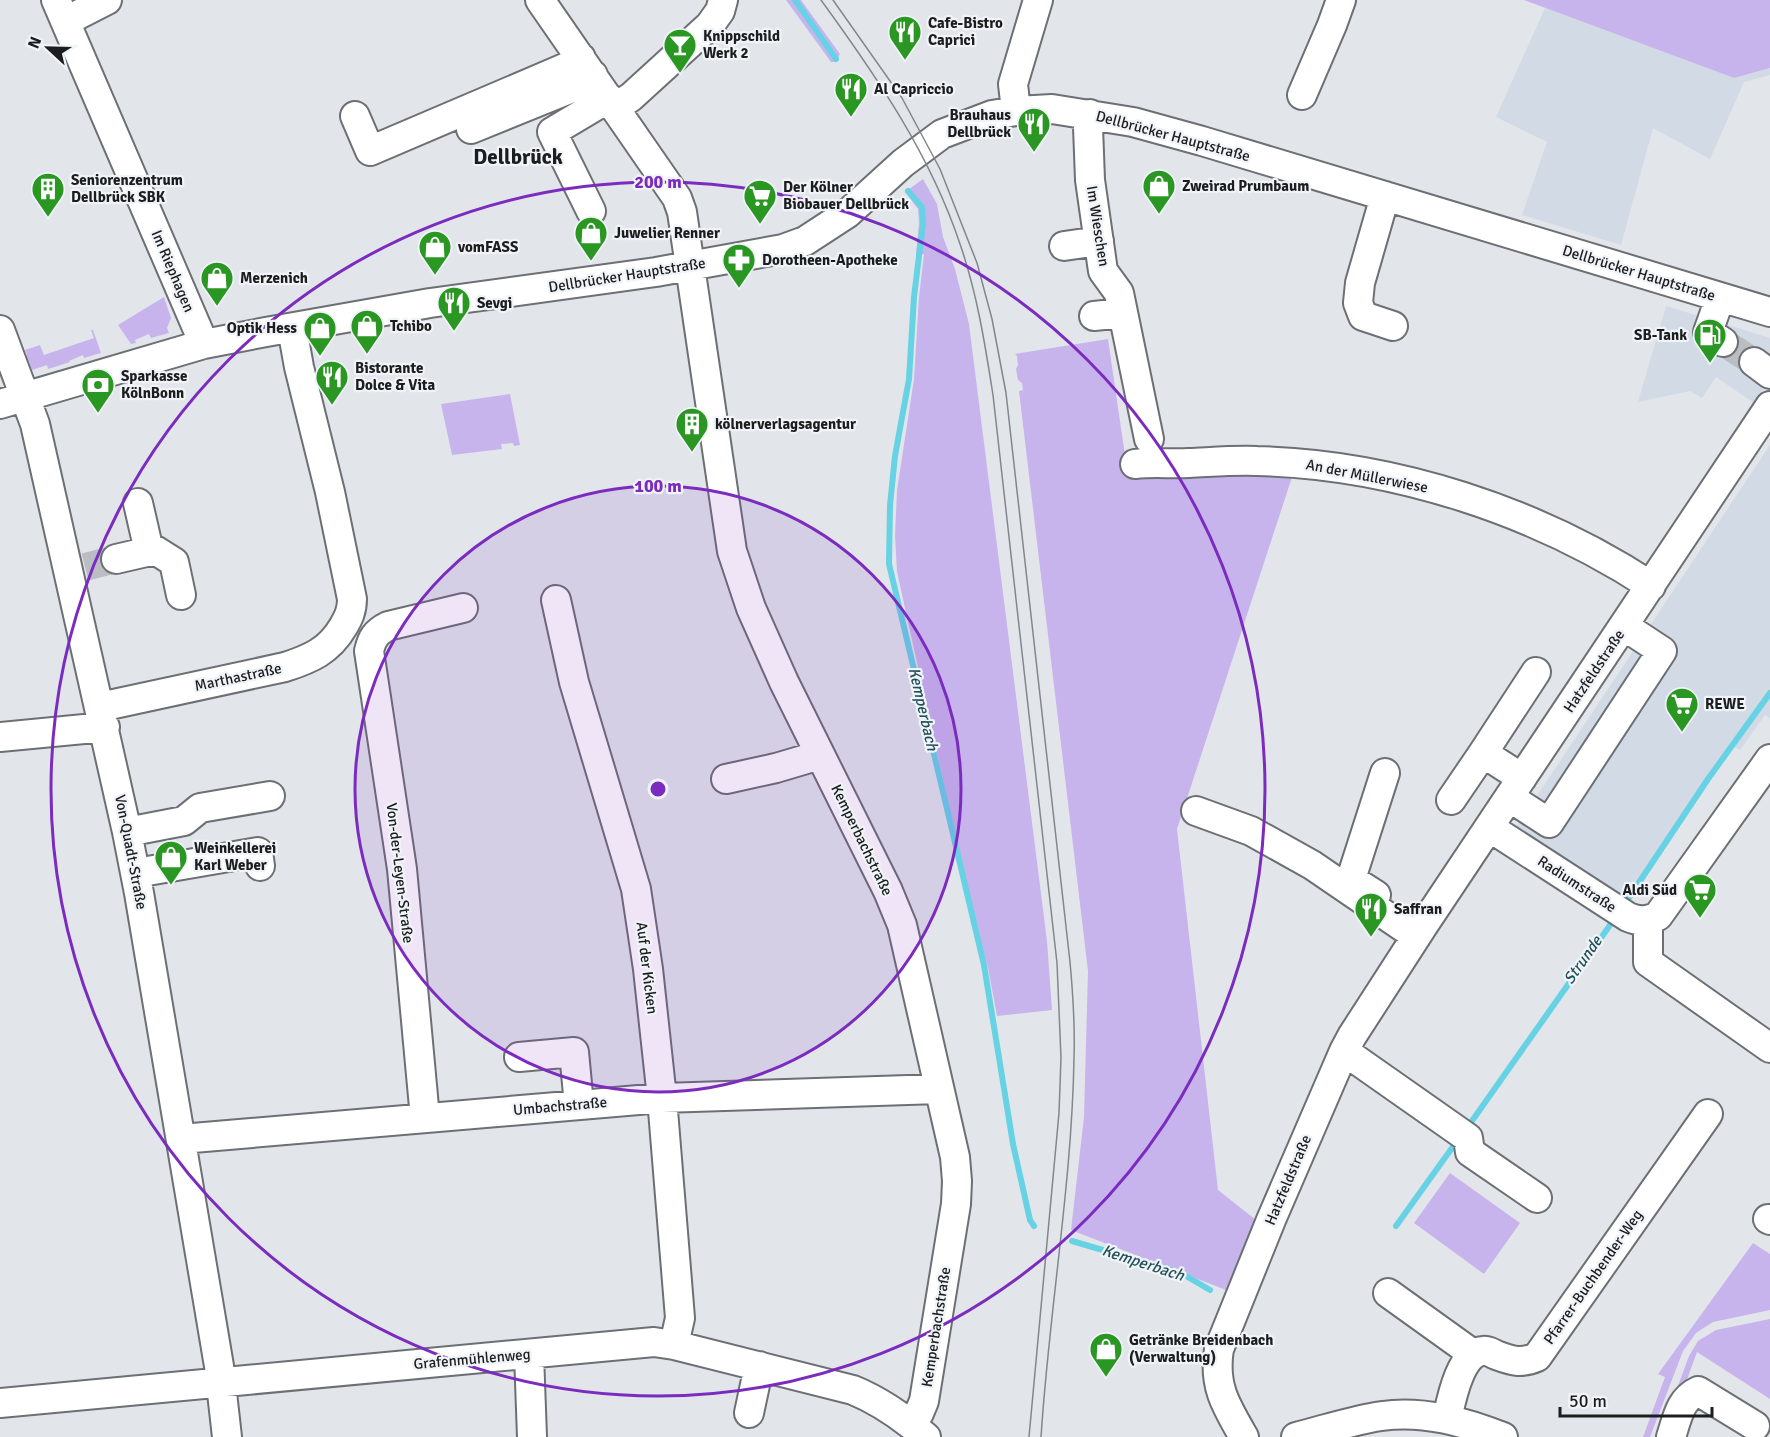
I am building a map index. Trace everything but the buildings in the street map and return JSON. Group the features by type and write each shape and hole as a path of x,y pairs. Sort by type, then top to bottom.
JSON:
{"street":[{"path":"61,10 107,0"},
{"name":"Kemperbachstraße","path":"540,0 677,198 682,212 732,551 751,608 784,682 888,891 902,925 955,1157 957,1181 956,1204 924,1401 919,1413 918,1431"},
{"path":"355,116 370,151 567,67 600,85 631,97 710,25 720,11 723,0"},
{"path":"1016,111 1014,84 1038,0"},
{"path":"1302,95 1341,0"},
{"name":"Im Riephagen","path":"61,10 204,344"},
{"path":"383,165 577,86 600,85"},
{"path":"591,212 552,132 600,85"},
{"name":"Dellbrücker Hauptstraße","path":"12,401 204,344 430,303 690,266 783,249 806,241 848,213 903,163 942,134 992,115 1052,109 1090,114 1159,129 1770,312"},
{"name":"Im Wieschen","path":"1090,114 1088,127 1090,180 1103,271 1119,293 1149,439"},
{"path":"1385,196 1360,283 1358,303 1363,316 1393,326"},
{"path":"1064,246 1099,242"},
{"path":"1720,298 1708,332 1723,342"},
{"path":"1094,316 1123,313"},
{"name":"Marthastraße","path":"0,737 102,717 285,667 320,653 338,636 352,608 330,492 299,367 292,328"},
{"name":"Von-Quadt-Straße","path":"0,330 12,401 35,424 77,569 102,717 136,873 221,1383 227,1437"},
{"name":"Hatzfeldstraße","path":"1244,1437 1228,1410 1218,1386 1219,1349 1266,1231 1344,1051 1420,931 1770,406"},
{"name":"An der Müllerwiese","path":"1135,464 1256,461 1298,463 1415,483 1485,504 1531,522 1610,561 1651,586"},
{"path":"138,503 149,551"},
{"path":"116,559 155,550 174,562 181,595"},
{"name":"Auf der Kicken","path":"556,600 573,682 636,889 648,969 662,1098 680,1318 674,1345"},
{"name":"Von-der-Leyen-Straße","path":"425,1118 402,869 369,651 371,640 378,630 463,608"},
{"path":"1483,753 1549,823 1662,651 1624,626"},
{"path":"1451,800 1536,672"},
{"path":"726,779 820,755"},
{"path":"1770,759 1658,916 1630,915 1648,962 1770,1048"},
{"path":"1385,773 1351,879 1420,931"},
{"path":"127,832 184,820 200,808 270,796"},
{"path":"1196,811 1251,831 1312,865 1420,931"},
{"name":"Radiumstraße","path":"1489,827 1630,915"},
{"path":"136,873 258,852 260,866"},
{"path":"1344,1051 1461,1133 1470,1152 1537,1198"},
{"path":"519,1057 574,1052 579,1105"},
{"name":"Umbachstraße","path":"181,1139 662,1098 939,1089"},
{"name":"Pfarrer-Buchbender-Weg","path":"1473,1354 1484,1350 1514,1362 1526,1362 1537,1357 1708,1114"},
{"path":"1388,1293 1473,1354 1454,1387 1447,1419"},
{"name":"Grafenmühlenweg","path":"0,1403 654,1342 853,1390 872,1398 918,1431"},
{"path":"529,1354 532,1437"},
{"path":"749,1413 759,1366"},
{"path":"1671,1437 1684,1401 1689,1395 1698,1391 1755,1426"},
{"path":"1296,1437 1382,1416 1414,1414 1447,1419 1496,1436"}],"shaded area":[{"path":"786,0 801,0 840,54 836,62 831,62"},
{"path":"1524,0 1770,0 1770,68 1734,78"},
{"path":"1545,8 1734,78 1770,68 1770,75 1744,82 1710,159 1653,128 1621,245 1522,215 1547,142 1496,117"},
{"path":"923,179 937,204 943,237 955,269 969,324 1047,941 1052,1010 997,1016 897,572 895,536 897,490 914,379 924,254 916,255 918,209 905,192"},
{"path":"164,297 171,318 167,328 169,333 151,338 149,334 131,344 118,325"},
{"name":"SB-Tank","path":"1666,306 1770,338 1770,379 1754,403 1716,377 1702,398 1690,391 1638,402"},
{"path":"91,330 93,330 101,353 84,358 83,355 48,369 47,365 32,370 29,361 24,362 22,357 27,355 25,350 40,345 44,355 94,338"},
{"path":"1108,339 1128,476 1294,471 1177,829 1218,1190 1256,1220 1226,1290 1071,1230 1084,1117 1088,971 1019,391 1023,390 1022,383 1018,380 1015,354"},
{"path":"510,394 520,445 501,444 502,449 452,455 441,404"},
{"path":"1770,445 1770,718 1765,715 1740,750 1730,744 1623,901 1515,829"},
{"path":"1450,1173 1520,1223 1484,1274 1414,1223"},
{"path":"1753,1243 1770,1254 1770,1310 1713,1322 1696,1333 1683,1351 1650,1437 1643,1437 1665,1377 1658,1374"},
{"path":"1770,1319 1770,1399 1697,1352 1666,1437 1659,1437 1689,1356 1698,1341 1716,1330"}],"waterway":[{"name":"Kemperbach","path":"795,0 836,59"},
{"name":"Kemperbach","path":"908,191 922,207 923,223 914,297 909,379 895,456 890,505 889,564 984,965 1013,1144 1030,1220 1034,1226"},
{"name":"Strunde","path":"1624,905 1708,779 1770,693"},
{"name":"Strunde","path":"1467,1128 1615,918"},
{"name":"Strunde","path":"1396,1226 1457,1141"},
{"name":"Kemperbach","path":"1072,1241 1181,1273 1210,1290"}],"tunnel":[{"path":"1723,342 1754,362"},
{"path":"85,567 116,559"}],"tram line":[{"path":"821,0 882,87 918,148 948,211 976,300 993,395 1057,963 1061,1058 1059,1113 1029,1437"},
{"path":"833,0 902,98 940,169 977,263 992,319 1006,393 1070,962 1074,1022 1069,1153 1041,1437"}],"place":[{"name":"Cafe-Bistro Caprici","path":"905,61"},
{"name":"Knippschild Werk 2","path":"680,74"},
{"name":"Al Capriccio","path":"851,118"},
{"name":"Brauhaus Dellbrück","path":"1034,153"},
{"name":"Zweirad Prumbaum","path":"1159,215"},
{"name":"Seniorenzentrum Dellbrück SBK","path":"48,218"},
{"name":"Der Kölner Biobauer Dellbrück","path":"760,225"},
{"name":"Juwelier Renner","path":"591,262"},
{"name":"vomFASS","path":"435,276"},
{"name":"Dorotheen-Apotheke","path":"739,289"},
{"name":"Merzenich","path":"217,307"},
{"name":"Sevgi","path":"454,332"},
{"name":"Tchibo","path":"367,355"},
{"name":"Optik Hess","path":"320,357"},
{"name":"SB-Tank","path":"1710,364"},
{"name":"Bistorante Dolce & Vita","path":"332,406"},
{"name":"Sparkasse KölnBonn","path":"98,414"},
{"name":"kölnerverlagsagentur","path":"692,453"},
{"name":"REWE","path":"1682,733"},
{"name":"Weinkellerei Karl Weber","path":"171,886"},
{"name":"Aldi Süd","path":"1700,919"},
{"name":"Saffran","path":"1371,938"},
{"name":"Getränke Breidenbach (Verwaltung)","path":"1106,1378"}],"district":[{"name":"Dellbrück","path":"518,157"}]}
